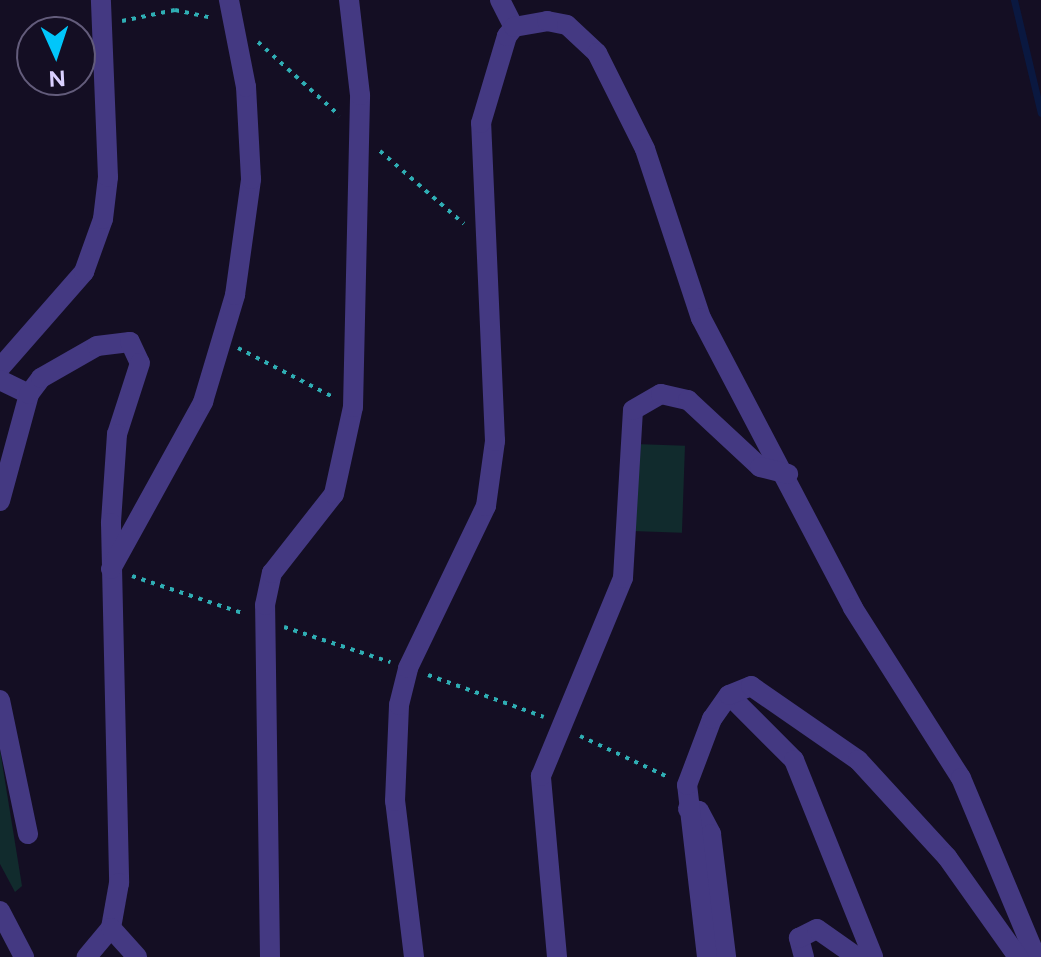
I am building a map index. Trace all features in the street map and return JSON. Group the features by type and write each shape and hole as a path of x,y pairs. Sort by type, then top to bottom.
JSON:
{"street":[{"path":"111,569 203,402 225,341 251,179 246,87 229,21 229,0"},
{"path":"270,957 265,605 272,573 334,494 353,407 360,132 349,0"},
{"path":"500,0 514,27"},
{"path":"0,368 84,272 103,219 108,177 108,6"},
{"path":"514,27 567,25 597,53 645,149 701,318 788,474 853,608 961,778 1036,957"},
{"path":"414,957 393,754 408,668 474,540 492,479 491,243 481,123 498,57 514,27"},
{"path":"0,501 29,394 41,378 97,346 118,339 137,350 136,383 117,434 111,569 119,883 111,928 87,957"},
{"path":"0,380 29,394"},
{"path":"557,957 541,776 623,578 633,410 661,394 688,400 760,467 788,474"},
{"path":"707,957 702,871 688,809 699,740 729,695 751,686 772,696 858,760 947,857 1018,957"},
{"path":"729,695 794,760 873,957"},
{"path":"0,700 28,834"},
{"path":"688,809 699,811 711,834 726,957"},
{"path":"0,911 24,957"},
{"path":"111,928 137,957"},
{"path":"804,957 799,938 817,929 857,957"}],"path":[{"path":"108,6 125,25 175,10 229,21 360,132 425,196 491,243"},
{"path":"225,341 353,407"}],"green space":[{"path":"635,444 685,446 682,533 632,531"},
{"path":"0,750 22,886 15,892 0,864"}],"waterway":[{"path":"1014,0 1041,113"}]}
